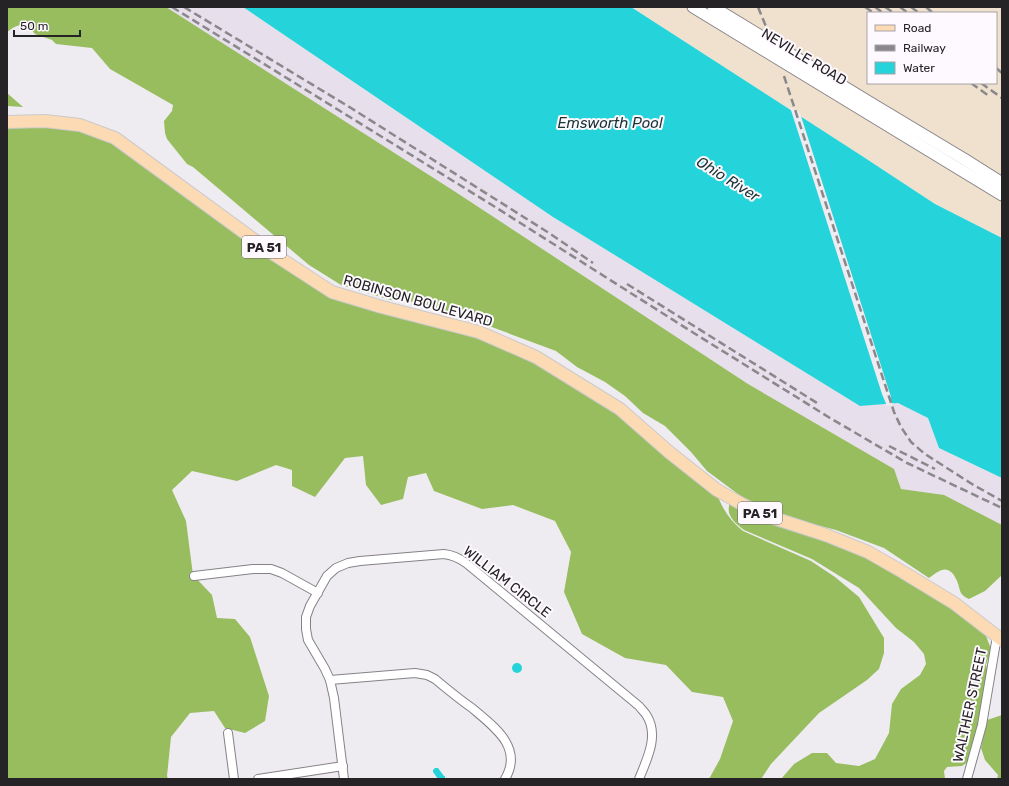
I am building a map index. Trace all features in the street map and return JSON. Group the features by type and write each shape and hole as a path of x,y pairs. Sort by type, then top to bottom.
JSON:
{"main road":[{"name":"NEVILLE ROAD","path":"693,7 1002,195"},
{"name":"NEVILLE ROAD","path":"714,7 997,177 1002,183"},
{"name":"ROBINSON BOULEVARD","path":"7,122 45,121 80,125 115,138 276,255 332,292 382,307 479,332 536,357 620,409 669,452 717,490 758,512 826,535 868,552 954,603 1000,638"}],"street":[{"name":"WILLIAM CIRCLE","path":"344,779 334,698 330,680 308,640 306,617 310,606 327,576 336,568 348,563 444,554 459,558 639,706 647,716 652,728 652,741 649,754 639,779"},
{"path":"194,576 271,569 282,573 318,593"},
{"name":"WALTHER STREET","path":"967,779 982,725 1000,638"},
{"path":"330,680 415,672 435,679 493,726 503,737 509,751 510,758 510,765 505,779"},
{"path":"228,733 234,779"},
{"path":"258,779 343,766"}],"shaded area":[{"path":"103,7 243,7 553,217 860,406 898,403 928,418 939,448 1002,478 1002,546 741,417"},
{"path":"631,7 693,7 1002,195 1002,238 935,204"},
{"path":"713,7 1002,7 1002,183"}],"green space":[{"path":"7,7 166,7 454,191 748,384 894,469 901,489 944,495 1002,525 1002,575 985,591 969,599 960,592 957,580 948,570 942,570 929,578 884,548 836,530 789,518 742,497 707,471 691,452 665,426 643,413 625,396 605,382 577,367 556,351 462,316 415,302 391,300 341,285 309,265 193,167 187,164 167,139 165,133 164,121 172,111 173,105 110,69 92,48 56,44 52,40 35,34 27,25 16,26 7,32"},
{"path":"7,93 23,107 7,106"},
{"path":"7,125 80,127 114,140 328,294 479,335 535,359 618,411 716,491 720,503 726,513 743,531 811,561 835,577 859,597 884,638 884,653 879,669 867,680 819,713 771,764 761,779 709,779 720,759 733,721 723,697 692,692 666,665 625,658 582,634 564,592 571,552 555,521 513,505 482,509 434,491 426,473 408,477 403,499 381,505 366,485 363,456 345,458 315,497 292,486 292,470 276,465 237,481 192,471 172,490 186,521 193,575 212,595 217,618 235,619 250,637 269,696 265,721 245,733 225,728 214,711 190,713 171,737 167,776 168,779 7,779"},
{"path":"730,503 867,553 983,628 991,649 986,665 989,677 972,759 962,766 947,767 944,771 945,779 781,779 794,764 812,753 827,753 836,763 859,766 875,759 889,733 892,704 901,689 920,675 926,664 924,654 914,642 896,628 859,588 812,559 744,530 734,522 730,515"},
{"path":"1002,715 1002,779 997,779 998,775 985,760 981,748 987,720"}],"water":[{"name":"Emsworth Pool","path":"243,7 631,7 935,204 1002,238 1002,478 939,448 928,418 898,403 860,406 553,217"},
{"path":"515,663 519,663 522,668 519,673 515,673 512,670 512,666"},
{"path":"435,768 438,768 445,778 438,779 433,772"}],"pier":[{"path":"790,107 800,113 893,405 887,406 882,394"}],"railway":[{"path":"172,7 492,205 830,418 907,463 1002,508"},
{"path":"184,7 351,108 549,233 593,263"},
{"path":"758,7 767,29"},
{"path":"865,7 872,12"},
{"path":"875,7 882,12"},
{"path":"885,7 892,12"},
{"path":"900,7 907,12"},
{"path":"911,7 918,12"},
{"path":"926,7 932,12"},
{"path":"997,69 1002,73"},
{"path":"784,76 894,412 901,427 911,442 925,454 1002,501"},
{"path":"972,84 989,96"},
{"path":"982,84 1002,98"},
{"path":"627,284 817,403"},
{"path":"889,446 935,469"}],"water label":[{"name":"Ohio River","path":"728,179"}]}
